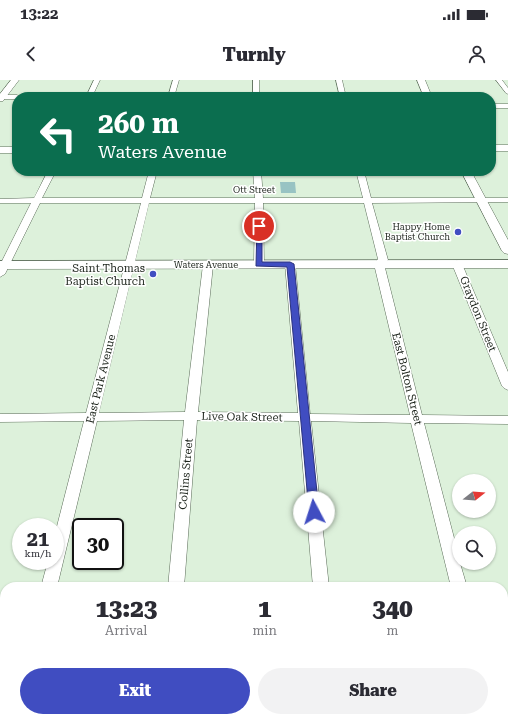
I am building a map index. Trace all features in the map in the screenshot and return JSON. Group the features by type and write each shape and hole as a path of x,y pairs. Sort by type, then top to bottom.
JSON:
{"main road":[{"path":"1,98 15,80"},
{"path":"421,80 426,92"},
{"path":"496,148 508,148"},
{"path":"0,150 12,150"},
{"path":"469,176 508,251"},
{"name":"Waters Avenue","path":"1,268 129,265 508,264"}],"street":[{"path":"91,92 97,80"},
{"path":"172,92 176,80"},
{"path":"256,80 256,92"},
{"path":"338,80 342,92"},
{"path":"498,80 508,92"},
{"path":"1,98 12,97"},
{"path":"496,106 508,106"},
{"path":"1,268 49,176"},
{"name":"East Park Avenue","path":"50,582 152,176"},
{"path":"257,176 259,200 259,264"},
{"name":"East Bolton Street","path":"361,176 382,260 379,264 458,582"},
{"name":"Ott Street","path":"0,201 508,200"},
{"path":"290,264 321,582"},
{"name":"Graydon Street","path":"457,264 508,386"},
{"name":"Collins Street","path":"176,582 191,416 208,265"},
{"name":"Live Oak Street","path":"0,418 191,416 508,420"}],"water":[{"path":"280,182 295,182 296,193 281,193"}],"place":[{"name":"Happy Home Baptist Church","path":"458,232"},
{"name":"Saint Thomas Baptist Church","path":"153,274"}],"route":[{"path":"259,226 259,264 290,264 314,512"}]}
